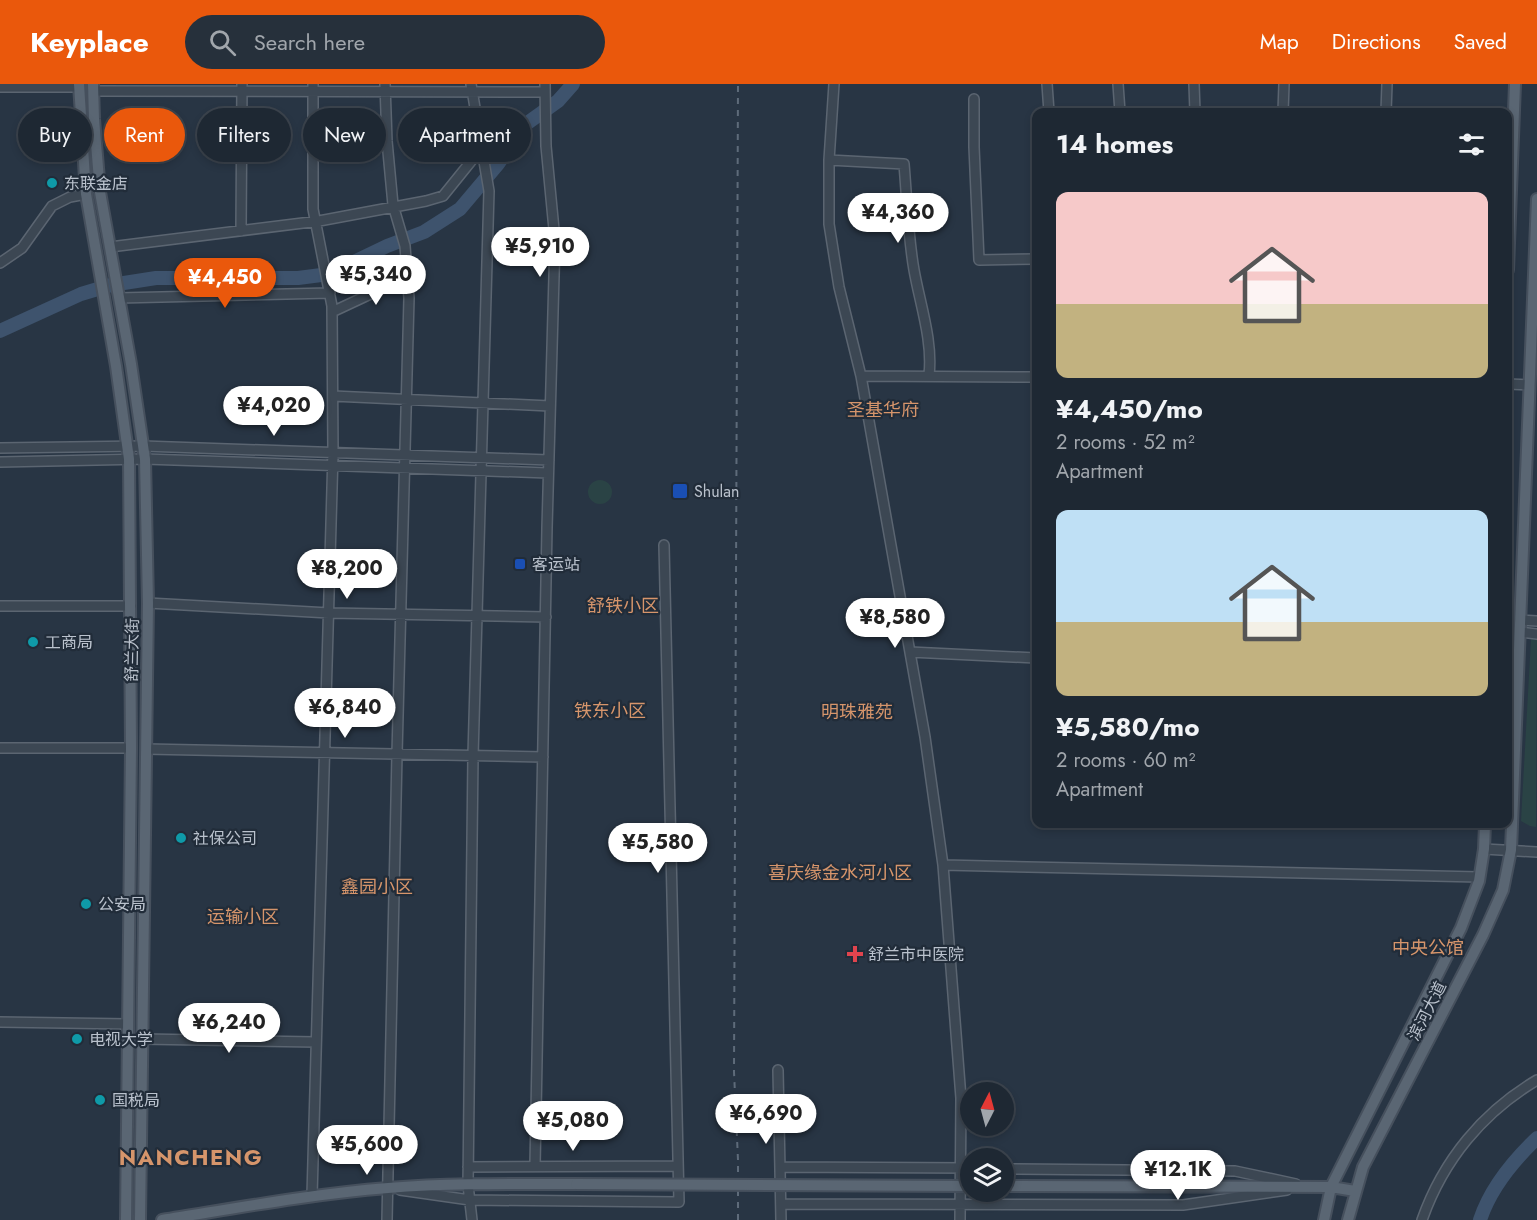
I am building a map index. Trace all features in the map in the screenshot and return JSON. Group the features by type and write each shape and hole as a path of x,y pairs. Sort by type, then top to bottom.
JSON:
{"main road":[{"path":"1512,164 1515,84"},
{"name":"舒兰大街","path":"79,86 86,194 129,459 131,748 126,1220"},
{"name":"舒兰大街","path":"93,88 100,192 145,459 148,603 140,1220"},
{"name":"滨河大道","path":"1512,826 1532,402 1530,385 1537,199"},
{"name":"滨河大道","path":"1324,1220 1330,1187 1461,928 1479,877 1485,828"},
{"name":"滨河大道","path":"1348,1220 1363,1167 1483,935 1503,890 1511,850 1512,828"},
{"path":"162,1220 312,1196 389,1188 468,1185 960,1186"},
{"path":"1014,1186 1330,1187 1355,1191"}],"street":[{"path":"834,84 829,160 829,224 839,287 861,376 925,737 943,865 965,1148"},
{"path":"1047,84 1049,108"},
{"path":"1118,84 1119,108"},
{"path":"1194,84 1195,108"},
{"path":"1283,108 1284,84"},
{"path":"1386,108 1387,84"},
{"path":"0,87 79,86"},
{"path":"93,88 545,88 546,146 555,240 548,473 535,1166"},
{"path":"242,88 242,231"},
{"path":"312,1196 333,465 332,312 313,209 313,88"},
{"path":"385,88 393,207 405,246 408,276 387,1220"},
{"path":"471,88 474,108"},
{"path":"974,99 979,260 1032,259"},
{"path":"829,160 904,164 914,268 925,326 930,365 929,375"},
{"path":"111,252 242,231 316,222 443,196 471,162"},
{"path":"472,1220 468,1167 473,756 489,191 483,162"},
{"path":"0,263 22,248 52,206 69,197 86,194"},
{"path":"332,312 408,276"},
{"path":"119,298 329,292"},
{"path":"861,376 1032,376"},
{"path":"1512,384 1530,385"},
{"path":"333,396 550,406"},
{"path":"0,448 143,446 549,460"},
{"path":"0,462 145,459 548,473"},
{"path":"389,1188 470,1200 679,1202 664,545"},
{"path":"148,603 329,613 546,618"},
{"path":"0,606 131,606"},
{"path":"1520,620 1537,621"},
{"path":"1520,632 1537,634"},
{"path":"910,652 1032,658"},
{"path":"0,748 131,748"},
{"path":"146,749 543,757"},
{"path":"1484,849 1537,852"},
{"path":"943,865 1479,877"},
{"path":"0,1022 128,1024"},
{"path":"143,1039 316,1042"},
{"path":"778,1070 781,1220"},
{"path":"1422,1220 1443,1172 1468,1137 1515,1093 1537,1080"},
{"path":"468,1167 678,1166"},
{"path":"780,1167 960,1168"},
{"path":"1014,1168 1235,1171 1310,1187"},
{"path":"781,1204 1183,1205 1310,1187"},
{"path":"960,1220 961,1204"}],"green space":[{"path":"600,480 608,484 612,492 608,500 600,504 592,500 588,492 592,484"},
{"path":"1531,639 1537,640 1536,827 1521,821"}],"waterway":[{"path":"0,331 81,294 111,285 156,278 298,278 329,274 387,246 424,232 460,209 498,164 526,124 558,101 573,84"},
{"path":"1480,1220 1484,1208 1504,1176 1537,1138"}],"railway":[{"path":"738,84 734,1072 738,1220"}],"place":[{"name":"东联金店","path":"52,183"},
{"name":"Shulan","path":"680,491"},
{"name":"客运站","path":"520,564"},
{"name":"工商局","path":"33,642"},
{"name":"社保公司","path":"181,838"},
{"name":"公安局","path":"86,904"},
{"name":"舒兰市中医院","path":"855,954"},
{"name":"电视大学","path":"77,1039"},
{"name":"国税局","path":"100,1100"}],"district":[{"name":"圣基华府","path":"883,410"},
{"name":"舒铁小区","path":"623,606"},
{"name":"铁东小区","path":"610,711"},
{"name":"明珠雅苑","path":"857,712"},
{"name":"喜庆缘金水河小区","path":"840,873"},
{"name":"鑫园小区","path":"377,887"},
{"name":"运输小区","path":"243,917"},
{"name":"中央公馆","path":"1428,948"},
{"name":"NANCHENG","path":"191,1157"}]}
